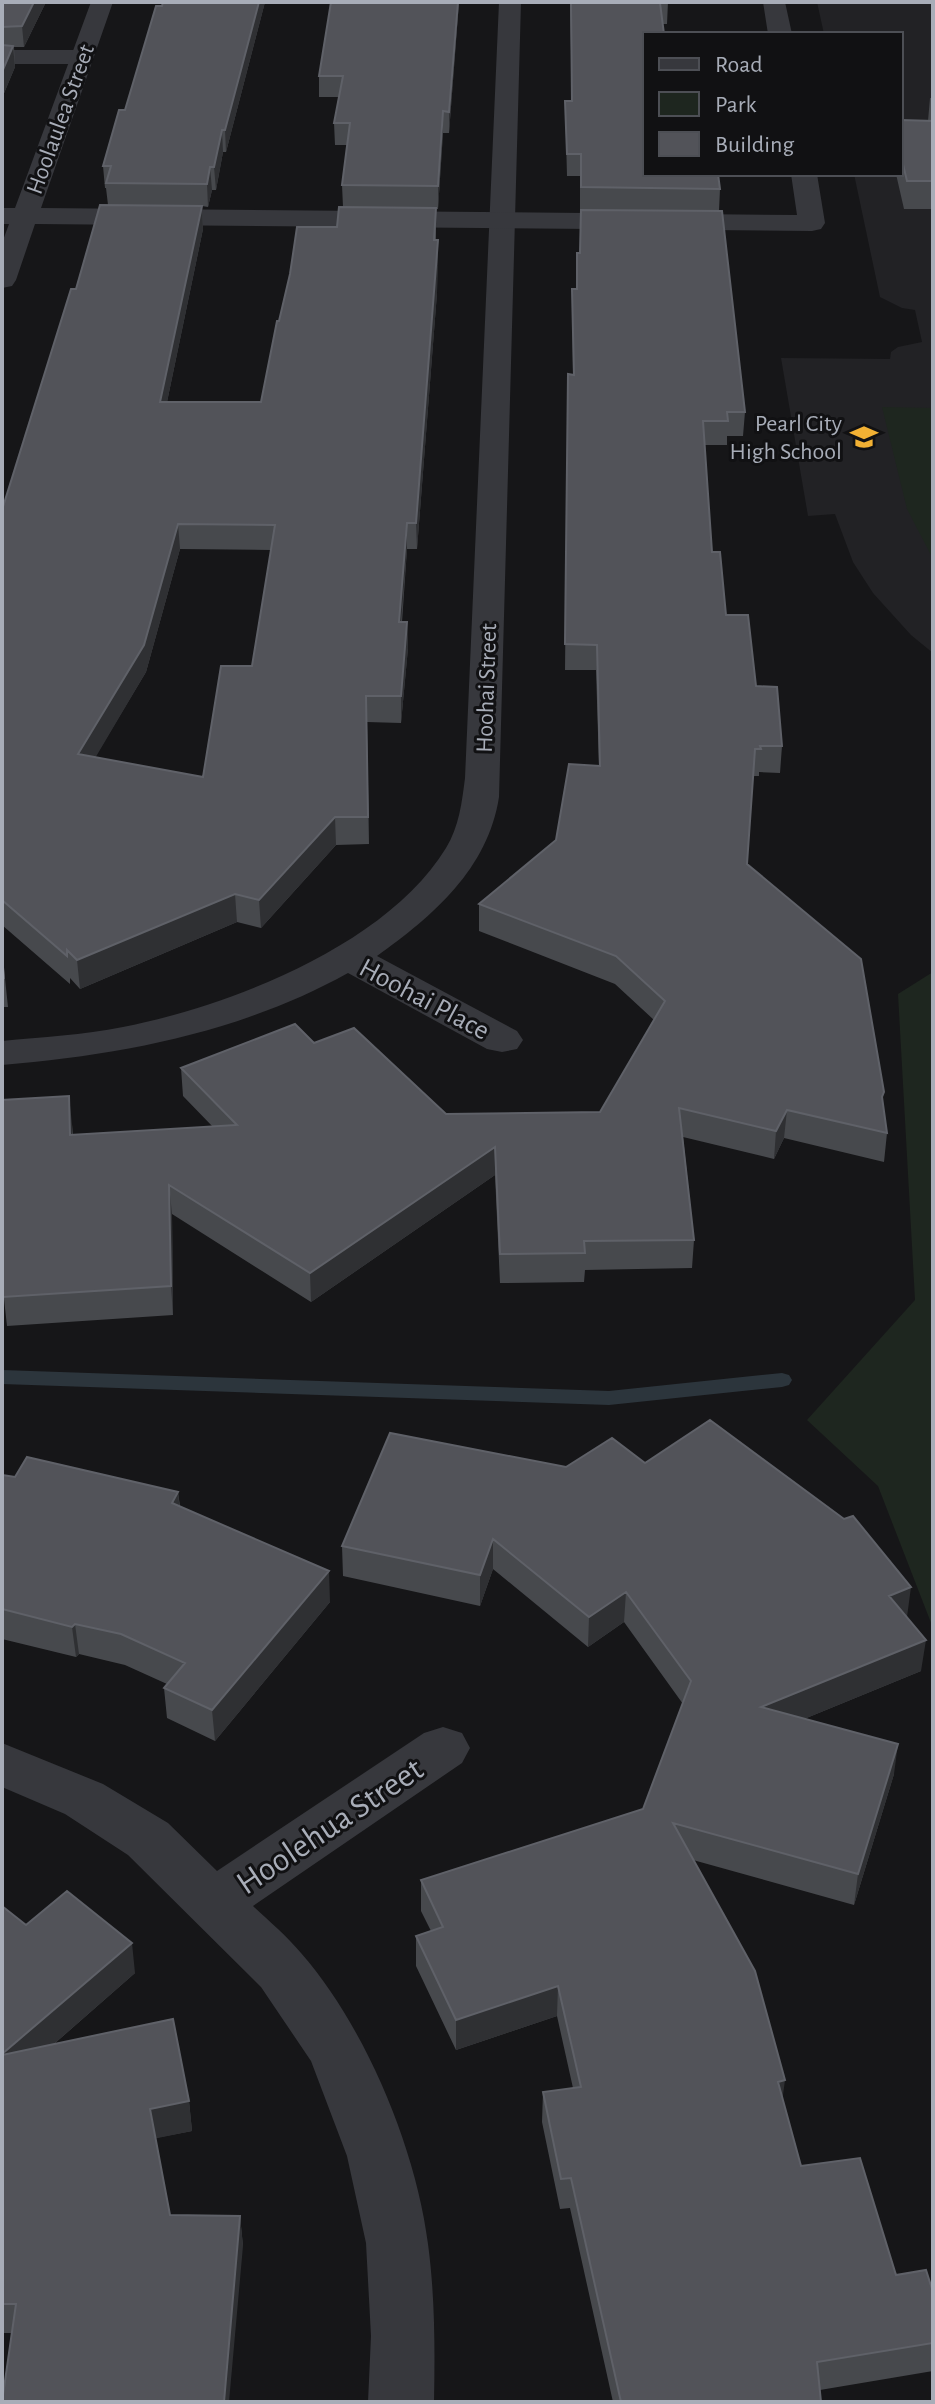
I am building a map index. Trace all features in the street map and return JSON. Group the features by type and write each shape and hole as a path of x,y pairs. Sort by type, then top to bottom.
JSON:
{"street":[{"name":"Hoolaulea Street","path":"2,280 14,216 82,57 102,2"},
{"name":"Hoohai Street","path":"2,1053 132,1037 206,1017 308,978 347,956 408,914 441,881 462,853 481,803 510,2"},
{"path":"774,2 780,32"},
{"path":"2,57 82,57"},
{"path":"14,216 812,223 804,176"},
{"name":"Hoohai Place","path":"347,956 502,1040"},
{"name":"Hoolehua Street","path":"215,1902 443,1748"},
{"name":"Hoolehua Street","path":"2,1764 84,1799 148,1839 281,1970 336,2049 378,2156 397,2243 403,2336 401,2402"}],"shaded area":[{"name":"Pearl City High School","path":"817,2 933,2 933,653 911,635 873,593 853,562 835,514 808,516 781,358 890,359 891,352 898,347 922,342 915,310 902,308 880,297 854,176 903,176 903,32 824,32"}],"green space":[{"path":"882,407 933,408 933,559 907,509"},
{"path":"933,972 933,1628 878,1486 807,1420 915,1300 898,994"}],"building":[{"path":"2,2 34,2 22,26 2,27"},
{"path":"163,2 259,2 214,167 210,167 207,184 106,183 111,166 103,166 119,110 125,110 156,6 162,6"},
{"path":"331,2 458,2 449,112 443,111 438,186 342,185 350,123 334,123 343,76 319,76"},
{"path":"571,2 668,2 660,3 664,32 643,32 643,176 718,176 720,189 581,187 581,154 567,154 565,101 572,101"},
{"path":"2,45 13,46 2,72"},
{"path":"903,120 933,121 933,181 907,181 903,164"},
{"path":"100,205 202,206 160,402 261,402 290,274 297,227 337,227 339,207 436,208 434,240 438,240 416,523 407,523 399,622 407,622 401,696 366,696 368,817 335,817 259,900 235,894 77,960 67,950 67,956 2,900 2,510 71,289 76,289","holes":["178,524 275,525 252,666 221,666 203,777 78,754 144,645"]},
{"path":"581,210 722,211 745,412 727,412 728,421 703,421 712,552 720,552 726,615 748,615 756,686 777,687 782,746 760,746 761,749 755,749 747,864 861,959 884,1092 887,1133 787,1110 776,1131 679,1108 694,1240 584,1241 585,1253 500,1254 495,1147 310,1273 169,1185 171,1286 3,1297 2,1100 69,1096 70,1135 237,1125 181,1068 295,1024 314,1043 354,1028 446,1114 600,1112 665,1001 616,956 479,904 556,840 569,764 600,766 597,645 565,644 568,374 574,375 572,289 577,289"},
{"path":"710,1420 844,1519 853,1516 911,1587 889,1596 926,1640 761,1707 898,1744 858,1874 673,1823 755,1971 785,2080 778,2082 801,2166 860,2158 896,2275 926,2270 933,2292 933,2343 817,2362 821,2402 621,2402 571,2178 561,2179 543,2092 581,2087 558,1986 456,2020 416,1936 443,1927 421,1880 643,1809 691,1681 626,1592 589,1617 493,1539 480,1575 342,1546 390,1433 566,1467 612,1438 645,1463"},
{"path":"27,1457 178,1492 172,1503 329,1571 212,1710 164,1688 185,1663 121,1634 75,1624 72,1627 2,1609 2,1475 15,1477"},
{"path":"67,1891 132,1943 2,2054 2,1906 26,1925"},
{"path":"173,2019 189,2101 150,2109 170,2215 240,2216 224,2402 2,2402 16,2304 2,2304 2,2055"}],"waterway":[{"path":"2,1377 609,1398 782,1380"}],"place":[{"name":"Pearl City High School","path":"864,437"}]}
